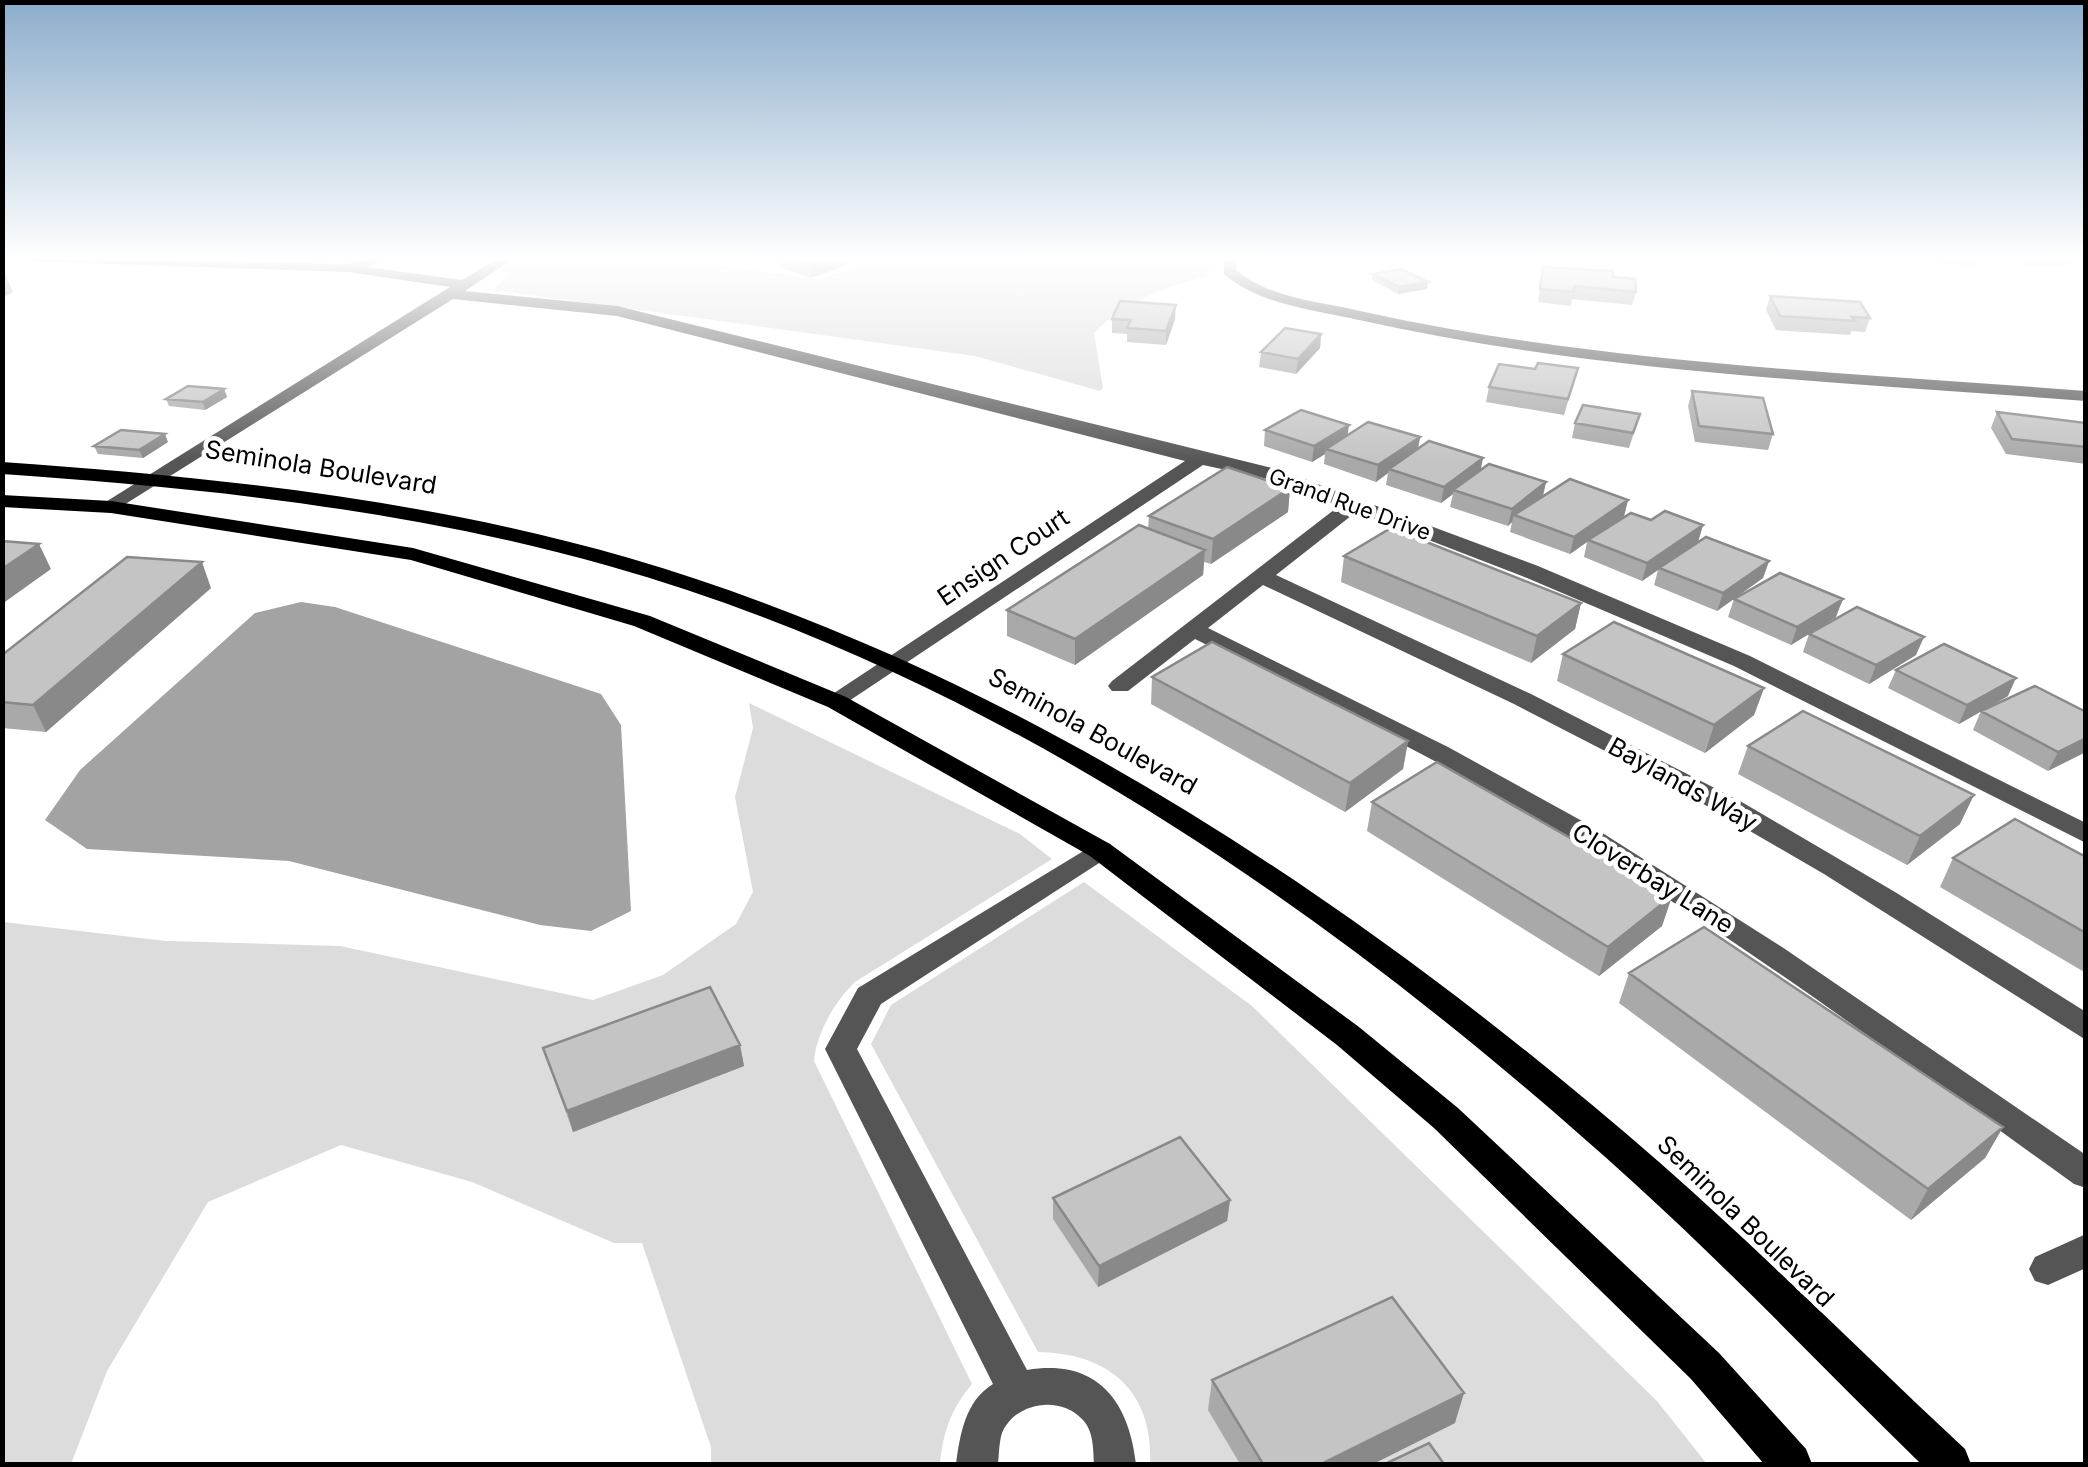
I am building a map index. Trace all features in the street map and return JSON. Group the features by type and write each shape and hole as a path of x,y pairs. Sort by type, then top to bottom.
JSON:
{"main road":[{"name":"Seminola Boulevard","path":"2,468 159,478 476,526 702,588 894,663 1154,800 1398,970 1641,1168 1950,1464"},
{"path":"2,501 111,508 413,554 642,621 837,702 1100,850 1348,1036 1446,1118 1706,1366 1791,1464"}],"street":[{"path":"111,508 400,325"},
{"name":"Grand Rue Drive","path":"674,325 1200,459 1273,474 1530,570 1742,662 2086,834"},
{"path":"1406,325 1445,334 1674,363 2086,396"},
{"name":"Ensign Court","path":"837,702 1200,459"},
{"path":"1120,686 1354,504"},
{"name":"Baylands Way","path":"1261,576 1496,684 1687,783 1890,900 2086,1028"},
{"name":"Cloverbay Lane","path":"1192,629 1400,731 1582,832 1790,964 2086,1174"},
{"path":"1017,1390 841,1048 869,996 1100,850"},
{"path":"2048,1269 2086,1250"},
{"path":"977,1464 976,1440 984,1419 998,1402 1017,1390 1039,1384 1061,1386 1091,1401 1112,1428 1115,1464"}],"shaded area":[{"path":"752,325 1103,325 1094,333 1103,388 1100,391 975,356"},
{"path":"301,602 335,607 601,694 621,725 631,911 591,931 540,925 289,861 87,849 45,820 80,770 255,613"},
{"path":"749,703 1020,834 1052,859 855,982 828,1019 814,1061 972,1384 949,1421 940,1464 711,1464 711,1447 642,1243 614,1243 472,1182 341,1145 208,1202 107,1371 71,1464 3,1464 3,922 166,941 340,946 593,1000 663,975 736,924 753,892 735,797 753,728"},
{"path":"1084,882 1252,1006 1657,1401 1707,1464 1150,1464 1144,1416 1122,1381 1086,1360 1038,1352 871,1044 891,1005"}],"building":[{"path":"1128,325 1168,325 1166,331"},
{"path":"1285,328 1321,334 1298,359 1261,352"},
{"path":"1538,363 1578,368 1568,399 1489,387 1499,364 1535,369"},
{"path":"188,386 224,389 203,402 166,399"},
{"path":"1692,391 1763,398 1773,434 1699,426"},
{"path":"1583,405 1640,414 1633,433 1575,423"},
{"path":"1301,410 1349,425 1314,446 1265,430"},
{"path":"1997,412 2086,423 2086,447 2012,439"},
{"path":"1368,422 1420,437 1378,465 1326,449"},
{"path":"121,430 165,434 139,450 94,446"},
{"path":"1429,441 1483,458 1444,487 1389,469"},
{"path":"1489,464 1546,482 1512,509 1453,490"},
{"path":"1227,467 1290,488 1213,539 1149,516"},
{"path":"1570,479 1628,500 1574,537 1514,515"},
{"path":"1665,511 1703,525 1647,563 1588,540 1631,513 1651,520"},
{"path":"1139,525 1205,550 1075,639 1007,610"},
{"path":"1391,528 1581,603 1537,636 1344,556"},
{"path":"1706,537 1769,561 1723,593 1659,568"},
{"path":"2,541 39,544 2,569"},
{"path":"127,557 202,562 33,705 2,702 2,655"},
{"path":"1780,573 1843,599 1797,627 1734,599"},
{"path":"1857,607 1924,637 1876,665 1809,634"},
{"path":"1614,622 1764,688 1714,725 1563,654"},
{"path":"1212,642 1408,741 1350,783 1152,677"},
{"path":"1944,644 2016,678 1967,705 1896,670"},
{"path":"2035,686 2086,712 2086,738 2058,752 1981,711"},
{"path":"1803,711 1974,795 1920,836 1748,746"},
{"path":"1437,762 1672,896 1608,947 1372,802"},
{"path":"2015,819 2086,857 2086,933 1953,858"},
{"path":"1704,927 2003,1127 1928,1189 1629,973"},
{"path":"710,987 740,1045 567,1111 543,1048"},
{"path":"1180,1137 1230,1200 1099,1266 1053,1198"},
{"path":"1392,1297 1464,1393 1321,1464 1263,1464 1212,1380"},
{"path":"1429,1443 1444,1464 1385,1464"}]}
